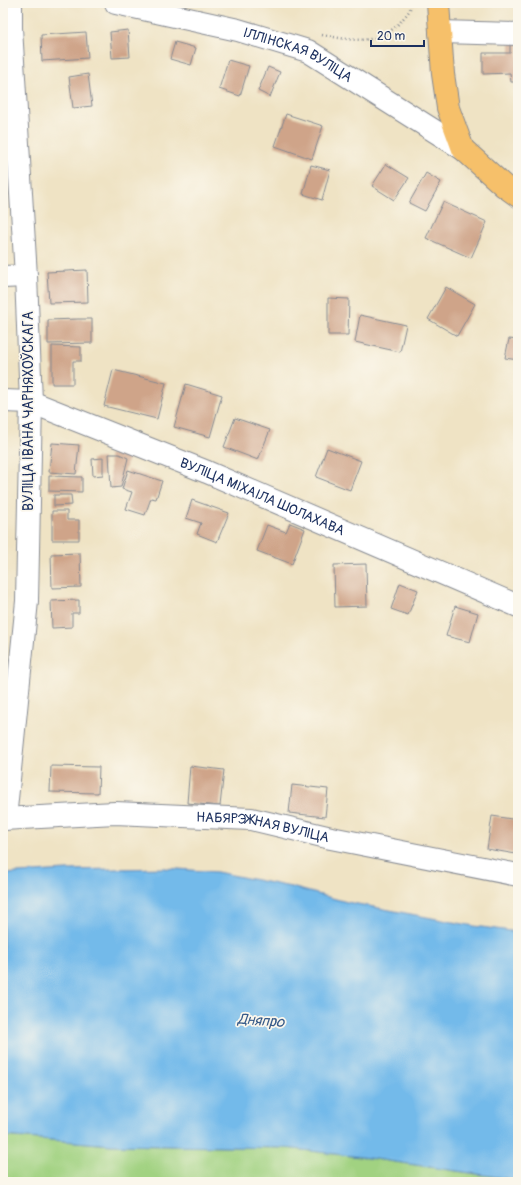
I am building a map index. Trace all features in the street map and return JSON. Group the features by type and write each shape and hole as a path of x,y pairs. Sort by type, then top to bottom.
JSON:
{"main road":[{"path":"438,3 448,108 463,148 504,186 518,196"}],"street":[{"name":"ВУЛІЦА ІВАНА ЧАРНЯХОЎСКАГА","path":"4,819 27,601 31,402 26,276 7,29 11,3"},
{"name":"ІЛЛІНСКАЯ ВУЛІЦА","path":"116,3 238,30 308,51 463,148"},
{"path":"440,32 518,34"},
{"path":"3,276 26,276"},
{"name":"ВУЛІЦА МІХАІЛА ШОЛАХАВА","path":"3,402 31,402 207,472 518,606"},
{"name":"НАБЯРЭЖНАЯ ВУЛІЦА","path":"4,819 115,813 251,819 331,838 518,875"}],"path":[{"path":"316,34 347,40 369,40 383,36 397,25 411,10 411,3"}],"green space":[{"path":"3,1136 112,1145 286,1148 368,1158 518,1180 518,1182 3,1182"}],"water":[{"name":"Дняпро","path":"165,868 217,872 291,887 347,902 474,926 518,932 518,1180 368,1158 286,1148 112,1145 3,1136 3,874 66,870"}],"building":[{"path":"128,30 130,57 112,58 110,32"},
{"path":"86,32 88,58 42,61 41,35"},
{"path":"518,41 518,82 511,82 510,73 483,74 483,53 510,53 510,42"},
{"path":"175,42 196,48 191,65 170,59"},
{"path":"228,60 249,66 240,96 219,89"},
{"path":"268,67 280,72 270,97 258,91"},
{"path":"88,74 92,106 73,108 69,77"},
{"path":"286,114 323,126 312,159 275,146"},
{"path":"386,164 409,178 394,200 372,186"},
{"path":"311,165 330,170 322,200 303,194"},
{"path":"426,173 441,182 425,211 409,203"},
{"path":"443,202 487,222 471,258 426,238"},
{"path":"87,270 88,302 49,303 47,272"},
{"path":"446,287 475,304 457,336 428,319"},
{"path":"328,298 349,299 348,335 328,335"},
{"path":"360,315 406,325 400,352 355,342"},
{"path":"92,319 92,343 48,344 48,320"},
{"path":"509,339 518,340 518,360 505,358"},
{"path":"52,346 81,347 81,361 73,361 73,384 52,384"},
{"path":"113,370 166,383 157,419 104,406"},
{"path":"186,384 222,395 210,437 174,427"},
{"path":"235,418 270,430 258,460 224,447"},
{"path":"52,443 79,445 76,474 49,472"},
{"path":"327,448 361,461 350,490 316,477"},
{"path":"109,454 119,454 128,458 121,487 111,488"},
{"path":"103,458 103,475 93,476 92,459"},
{"path":"128,470 162,481 156,499 151,498 145,515 126,509 132,492 122,489"},
{"path":"49,476 82,477 82,492 49,491"},
{"path":"54,495 71,495 72,505 54,506"},
{"path":"192,500 229,513 217,542 197,534 201,523 186,518"},
{"path":"52,511 67,511 67,520 79,520 79,540 52,540"},
{"path":"290,523 305,529 292,564 257,551 267,525 286,532"},
{"path":"80,553 81,587 52,588 51,554"},
{"path":"366,564 367,606 335,607 334,565"},
{"path":"400,583 418,590 408,615 391,609"},
{"path":"79,600 79,613 72,613 72,627 52,628 51,601"},
{"path":"455,606 478,613 470,642 446,636"},
{"path":"51,766 99,767 98,793 50,792"},
{"path":"190,766 224,770 220,806 187,803"},
{"path":"292,785 328,789 325,817 289,813"},
{"path":"492,816 518,820 516,854 487,849"}]}
